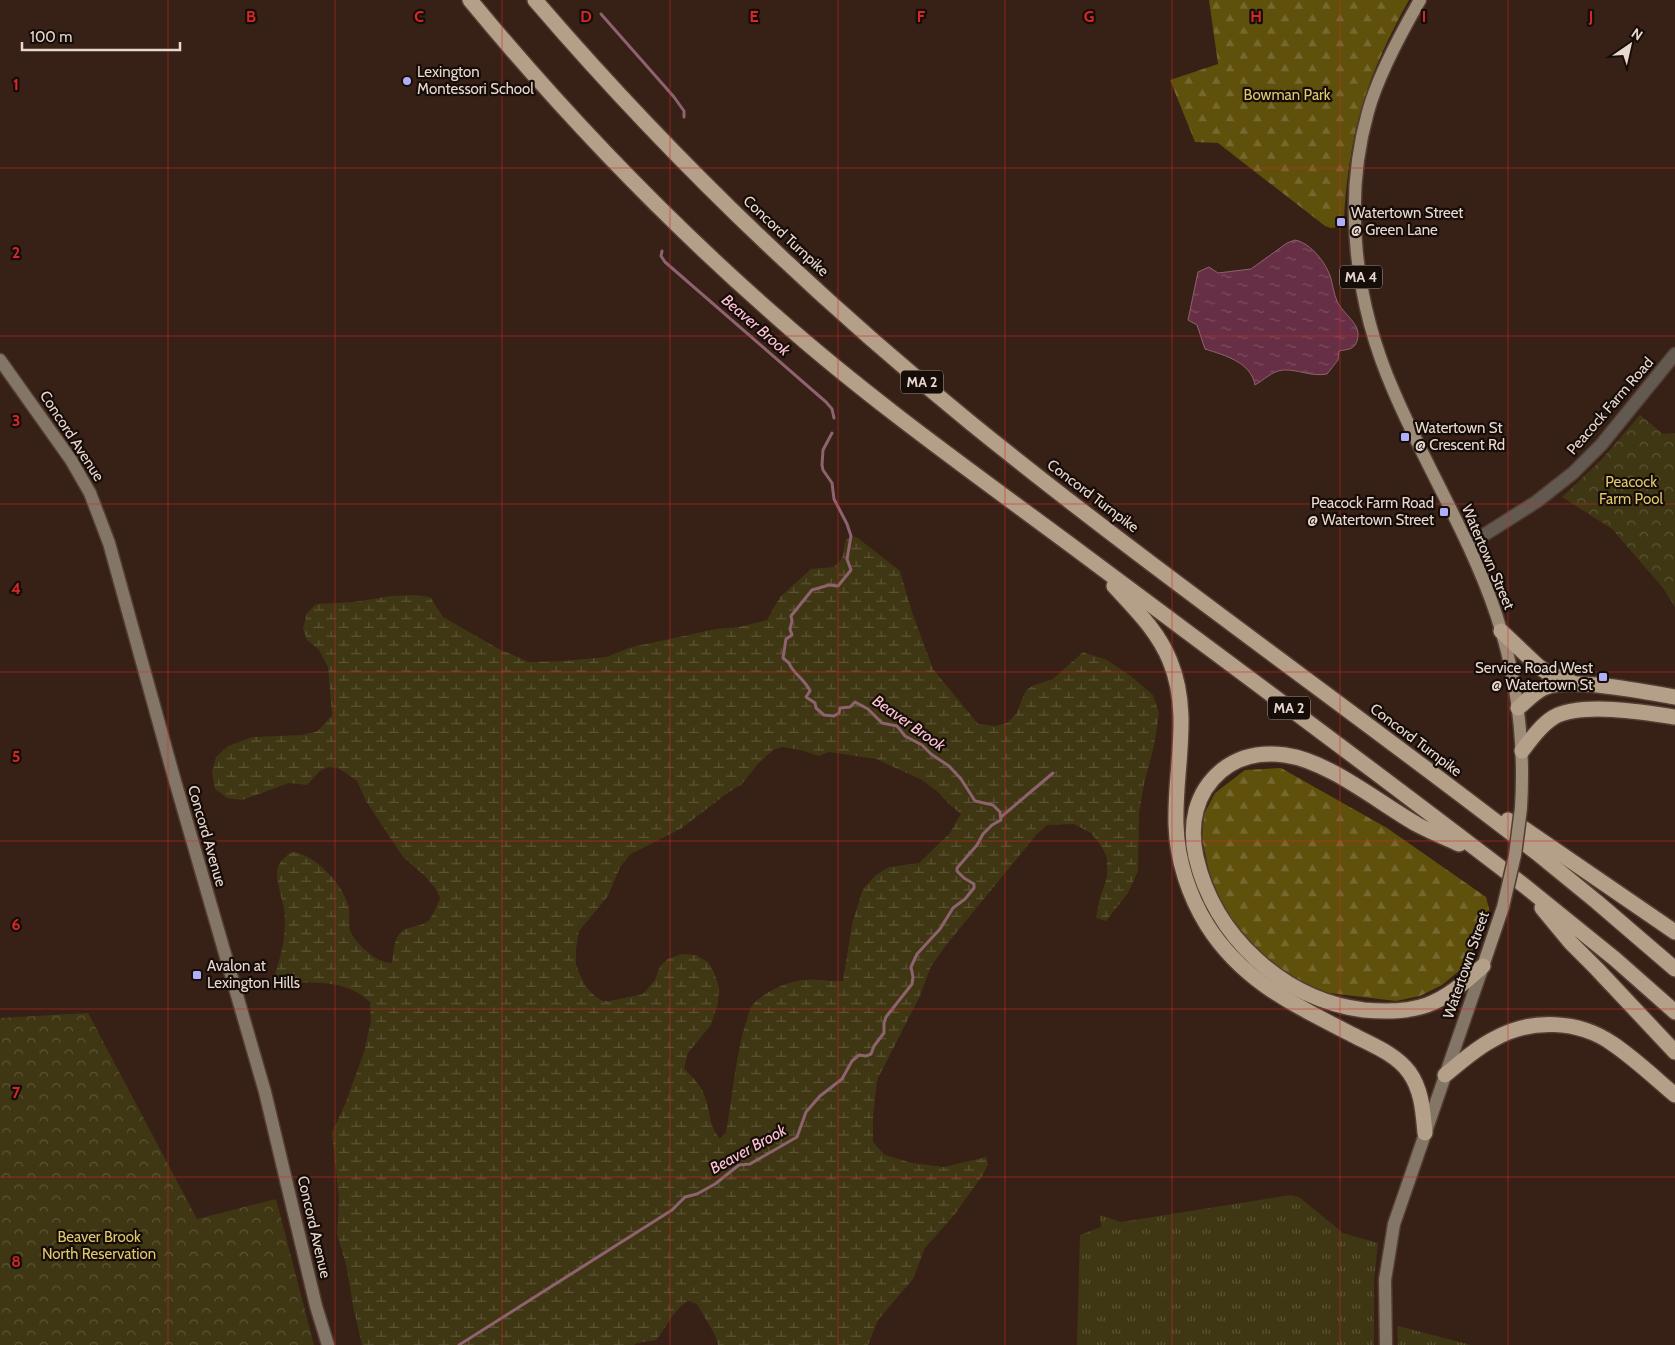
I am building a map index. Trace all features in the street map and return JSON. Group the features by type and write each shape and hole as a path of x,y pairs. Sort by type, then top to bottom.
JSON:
{"highway":[{"name":"MA 2","path":"470,0 561,105 640,188 772,314 899,417 1486,856 1600,947 1675,1012"},
{"name":"Concord Turnpike","path":"535,0 638,114 745,222 914,375 1062,495 1567,877 1675,969"},
{"path":"1091,560 1153,630 1167,654 1175,675 1180,696 1182,718 1176,804 1177,840 1188,886 1207,924 1229,955 1263,986 1283,999 1386,1052 1403,1065 1419,1091 1425,1133"},
{"path":"1502,631 1543,670 1577,684"},
{"path":"1518,708 1546,687 1560,684 1614,688 1675,697"},
{"path":"1522,750 1546,723 1570,711 1604,710 1675,717"},
{"path":"1483,966 1443,998 1408,1010 1385,1011 1351,1008 1303,992 1261,965 1249,954 1228,928 1212,901 1200,872 1194,844 1193,824 1196,806 1202,794 1213,778 1224,769 1236,761 1251,756 1280,754 1302,759 1322,767 1420,826 1486,856"},
{"path":"1464,798 1523,828 1675,932"},
{"path":"1526,887 1571,944 1675,1052"},
{"path":"1445,1075 1479,1048 1505,1033 1536,1025 1561,1025 1582,1029 1608,1040 1675,1095"}],"main road":[{"name":"Watertown Street","path":"1386,1345 1385,1280 1396,1218 1503,907 1516,855 1521,808 1522,750 1518,708 1502,631 1468,545 1394,393 1381,361 1365,305 1354,235 1357,169 1368,110 1387,64 1420,0"},
{"name":"Concord Avenue","path":"0,360 71,460 90,493 109,543 173,774 265,1092 316,1306 328,1345"}],"street":[{"name":"Peacock Farm Road","path":"1468,545 1536,502 1573,473 1601,445 1675,354"}],"green space":[{"name":"Bowman Park","path":"1209,0 1409,0 1394,27 1371,79 1356,131 1350,159 1344,219 1339,227 1331,228 1325,226 1218,143 1195,142 1170,80 1218,64"},
{"name":"Peacock Farm Pool","path":"1640,415 1663,434 1675,433 1675,607 1663,588 1612,529 1562,497 1602,459"},
{"path":"851,536 858,538 900,571 912,612 933,669 978,724 996,726 1007,723 1016,714 1026,690 1034,685 1053,679 1083,652 1107,660 1132,677 1153,695 1159,713 1154,746 1144,784 1139,814 1138,871 1128,893 1106,921 1096,918 1100,897 1107,878 1107,858 1102,847 1091,833 1074,824 1047,825 1037,834 931,966 920,996 877,1080 873,1118 873,1142 885,1155 912,1163 944,1167 986,1157 988,1165 982,1176 955,1214 925,1248 913,1279 878,1320 868,1345 718,1345 715,1335 697,1304 688,1301 675,1313 656,1340 634,1345 362,1345 346,1264 337,1234 339,1199 332,1133 346,1102 364,1052 371,1021 370,1002 361,995 341,986 308,982 285,983 275,974 282,950 285,925 277,870 284,858 291,852 300,853 317,863 334,879 345,897 349,909 352,935 369,954 386,962 392,963 395,942 401,932 429,920 440,898 426,877 403,857 366,801 357,781 340,769 330,767 321,770 307,785 289,783 242,800 227,798 215,789 212,772 216,757 228,746 252,737 302,735 318,731 332,715 328,667 319,650 307,640 303,629 307,613 316,604 354,602 391,596 415,595 430,597 443,617 499,649 529,662 606,657 632,647 767,620 780,597 811,569 834,567 841,560 848,538","holes":["782,747 801,750 819,756 829,752 876,759 922,780 961,814 950,833 919,863 889,867 876,875 863,889 852,924 843,981 812,979 795,981 767,993 751,1007 739,1049 726,1132 720,1139 712,1123 702,1089 684,1068 688,1053 711,1025 718,1003 719,987 708,962 696,955 681,954 668,959 660,966 655,980 643,994 603,1001 586,987 576,964 579,931 608,896 620,867 631,854 682,828 742,784 757,765 773,750"]},
{"path":"1281,768 1387,828 1486,897 1490,913 1465,966 1442,985 1420,996 1396,1001 1321,992 1282,973 1246,940 1225,913 1210,876 1202,838 1204,814 1215,793 1245,770"},
{"name":"Beaver Brook North Reservation","path":"88,1013 197,1219 276,1199 314,1345 0,1345 0,1018"},
{"path":"1291,1195 1299,1197 1343,1233 1378,1243 1374,1281 1374,1345 1077,1345 1080,1235 1101,1227 1100,1215 1121,1222"},
{"path":"1398,1326 1471,1345 1398,1345"}],"water":[{"path":"1295,240 1307,245 1326,267 1337,301 1355,325 1358,335 1357,341 1352,348 1339,351 1338,360 1327,374 1321,375 1283,370 1272,374 1255,385 1252,377 1242,365 1228,357 1205,349 1197,325 1188,320 1198,272 1209,267 1218,273 1251,269 1287,243"}],"waterway":[{"name":"Beaver Brook","path":"601,14 674,97 684,111 684,117"},
{"name":"Beaver Brook","path":"662,251 661,256 665,262 826,402 832,409 834,418"},
{"name":"Beaver Brook","path":"459,1345 672,1210 685,1197 697,1194 715,1184 739,1165 750,1164 797,1137 806,1112 820,1096 842,1079 852,1061 859,1055 866,1056 871,1054 874,1046 884,1033 886,1017 912,984 911,967 917,954 940,929 953,908 965,899 974,888 974,884 964,878 957,871 957,868 977,845 983,834 992,825 1001,820 1000,812 993,805 975,801 961,779 949,766 931,754 922,745 905,736 897,726 882,723 868,709 855,702 850,707 840,708 839,713 834,716 824,715 816,708 815,703 806,697 810,691 808,687 783,658 786,639 792,635 790,629 791,616 812,590 829,585 838,586 851,570 847,559 851,536 834,499 832,483 823,470 822,465 823,450 832,433"},
{"path":"1001,817 1053,773"}],"place":[{"name":"Lexington Montessori School","path":"407,81"},
{"name":"Watertown Street @ Green Lane","path":"1341,222"},
{"name":"Watertown St @ Crescent Rd","path":"1405,437"},
{"name":"Peacock Farm Road @ Watertown Street","path":"1444,512"},
{"name":"Service Road West @ Watertown St","path":"1603,677"},
{"name":"Avalon at Lexington Hills","path":"197,975"}]}
